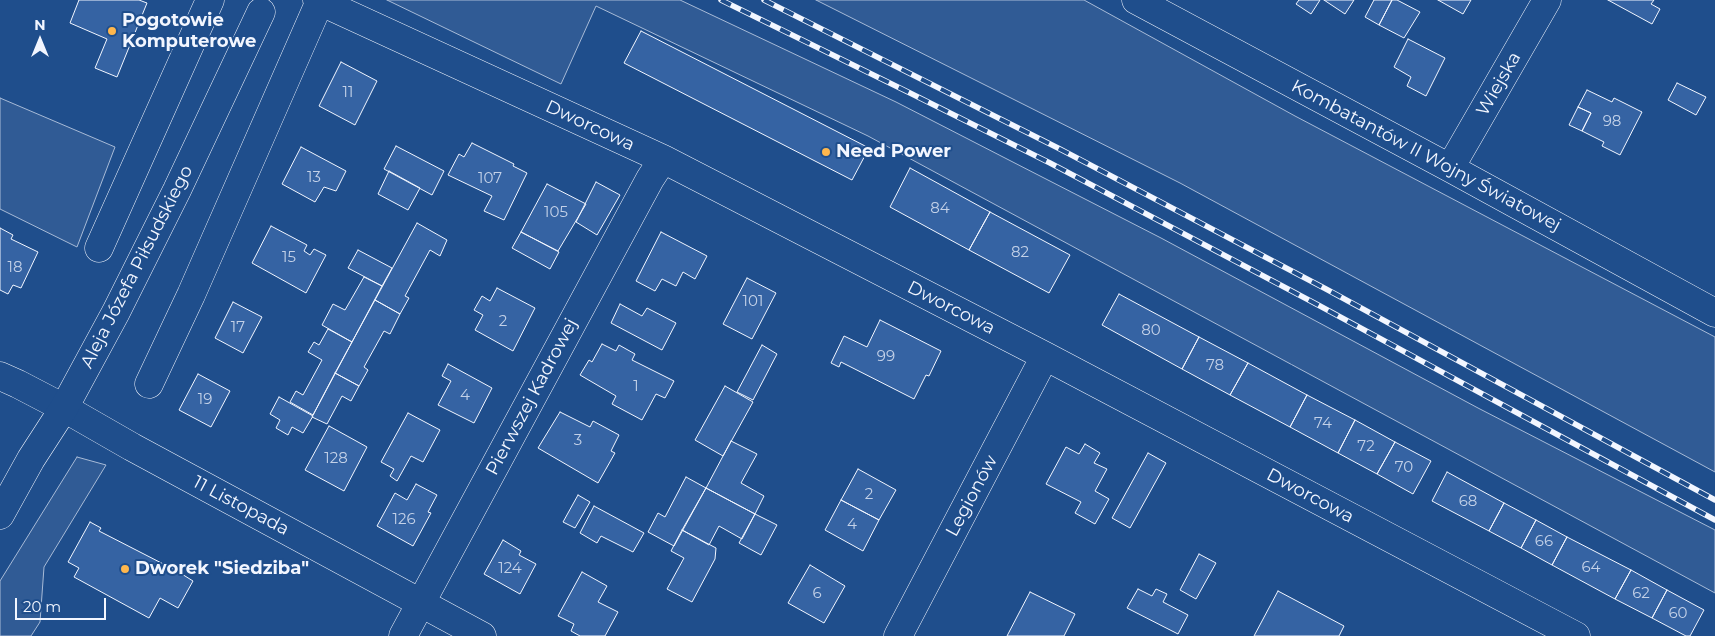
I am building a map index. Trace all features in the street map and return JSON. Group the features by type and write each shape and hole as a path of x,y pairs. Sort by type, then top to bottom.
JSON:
{"street":[{"path":"99,248 210,0"},
{"name":"Kombatantów II Wojny Światowej","path":"1136,0 1450,168 1715,313"},
{"name":"Wiejska","path":"1450,168 1547,0"},
{"path":"149,384 191,295 318,1"},
{"name":"Dworcowa","path":"318,1 662,159 1045,356 1576,636"},
{"name":"Aleja Józefa Piłsudskiego","path":"0,515 31,459 64,408 116,312 262,12"},
{"name":"Pierwszej Kadrowej","path":"402,636 662,159"},
{"name":"Legionów","path":"898,636 1045,356"},
{"name":"11 Listopada","path":"0,376 64,408 482,636"}],"shaded area":[{"path":"387,0 680,0 896,102 1161,238 1478,408 1715,530 1715,593 868,136 596,6 561,84"},
{"path":"816,0 1084,0 1295,116 1715,337 1715,472 1180,183"},
{"path":"0,98 115,147 77,247 0,209"},
{"path":"77,457 106,465 44,567 40,622 31,636 0,636 0,581"}],"building":[{"name":"Pogotowie Komputerowe","path":"79,0 139,0 147,3 117,77 95,68 107,39 70,23"},
{"path":"1299,0 1320,0 1311,14 1296,4"},
{"path":"1324,0 1354,0 1345,14"},
{"path":"1374,0 1392,0 1379,25 1365,17"},
{"path":"1392,0 1397,0 1420,12 1404,38 1379,25"},
{"path":"1438,0 1471,0 1463,14"},
{"path":"1608,0 1654,0 1651,4 1660,9 1652,24"},
{"path":"641,31 869,148 852,180 624,63"},
{"path":"1408,39 1445,58 1426,96 1407,86 1411,77 1394,67"},
{"path":"341,62 377,81 355,125 319,106"},
{"path":"1677,83 1706,97 1696,115 1668,100"},
{"path":"1587,90 1612,102 1614,98 1642,112 1620,155 1602,146 1604,142 1582,131 1591,113 1578,107"},
{"path":"1578,107 1591,113 1582,131 1569,125"},
{"path":"472,143 514,164 513,166 527,173 504,220 484,211 492,196 448,175 459,154 464,157"},
{"path":"396,146 444,171 432,195 384,169"},
{"path":"301,147 346,171 336,191 324,187 315,202 282,184"},
{"path":"910,168 990,212 969,250 890,207"},
{"path":"389,171 420,188 408,210 378,194"},
{"path":"596,182 620,195 597,235 576,222"},
{"path":"547,184 586,204 558,251 521,232"},
{"path":"990,212 1070,255 1049,293 969,250"},
{"path":"417,223 447,240 440,256 430,250 405,296 409,298 400,314 375,300"},
{"path":"271,226 307,245 304,251 310,255 314,249 326,255 306,293 252,263"},
{"path":"0,228 13,235 11,239 38,252 21,288 13,285 8,294 0,290"},
{"path":"521,232 559,252 550,269 512,248"},
{"path":"661,232 707,256 695,279 683,272 676,286 662,279 655,291 636,281"},
{"path":"358,250 392,268 382,286 348,268"},
{"path":"364,277 382,286 352,342 322,325 333,304 345,310"},
{"path":"747,278 776,293 752,339 723,324"},
{"path":"497,288 535,308 513,351 475,330 483,315 474,310 482,296 490,301"},
{"path":"1119,294 1199,337 1182,369 1102,325"},
{"path":"375,300 400,314 390,334 384,331 364,367 368,370 359,386 335,373"},
{"path":"233,302 262,317 243,353 215,338"},
{"path":"620,304 642,316 647,308 676,323 662,350 611,323"},
{"path":"880,320 941,351 929,376 926,375 914,399 841,362 839,367 831,363 844,336 867,347"},
{"path":"328,329 352,342 313,415 290,402 296,391 303,395 322,360 308,352 314,342 319,345"},
{"path":"1199,337 1248,363 1230,395 1182,369"},
{"path":"602,344 616,351 619,345 635,354 632,360 674,381 665,398 656,394 642,420 612,404 616,396 580,375 589,360 592,362"},
{"path":"762,345 777,354 753,400 737,392"},
{"path":"1248,363 1307,395 1290,427 1230,395"},
{"path":"448,364 492,388 474,423 438,405 451,381 442,376"},
{"path":"335,373 359,386 351,401 342,396 327,424 312,417"},
{"path":"198,374 230,391 211,427 179,410"},
{"path":"725,386 753,402 723,456 695,440"},
{"path":"1307,395 1355,420 1338,453 1290,427"},
{"path":"279,397 313,416 303,433 292,427 288,435 276,428 280,420 270,414"},
{"path":"560,412 590,427 593,421 619,435 611,451 615,453 598,483 538,448"},
{"path":"408,413 440,430 423,462 411,456 397,481 390,476 394,469 381,462"},
{"path":"1355,420 1395,442 1377,474 1338,453"},
{"path":"329,426 367,447 344,491 305,470"},
{"path":"731,441 757,454 741,483 764,496 755,514 706,488"},
{"path":"1395,442 1431,461 1413,494 1377,474"},
{"path":"1085,444 1100,453 1094,463 1107,469 1095,491 1109,499 1095,524 1075,513 1081,502 1046,484 1066,447 1079,454"},
{"path":"1148,453 1166,463 1130,528 1112,518"},
{"path":"858,469 896,490 879,520 841,500"},
{"path":"1447,472 1504,503 1489,531 1432,501"},
{"path":"686,477 706,488 674,546 648,532 658,513 665,517"},
{"path":"416,484 437,495 428,512 431,513 413,546 377,526 395,493 407,500"},
{"path":"706,488 755,514 742,539 719,526 709,545 682,530"},
{"path":"578,495 590,502 575,528 563,522"},
{"path":"841,500 879,520 863,551 825,530"},
{"path":"1504,503 1536,520 1521,548 1489,531"},
{"path":"594,506 644,533 633,552 601,536 597,543 580,533"},
{"path":"755,514 777,525 761,555 739,543"},
{"path":"1536,520 1567,537 1552,565 1521,548"},
{"name":"Dworek \"Siedziba\"","path":"90,522 101,528 99,531 193,581 178,608 160,598 149,618 74,577 79,568 68,562"},
{"path":"682,530 716,548 715,559 692,602 667,589 684,558 671,551"},
{"path":"1567,537 1631,570 1615,599 1552,565"},
{"path":"503,540 521,551 519,555 536,564 520,594 484,574"},
{"path":"1199,554 1216,563 1196,599 1180,590"},
{"path":"810,565 845,586 824,623 788,603"},
{"path":"1631,570 1667,590 1652,618 1615,599"},
{"path":"582,572 607,586 598,602 618,612 605,636 580,636 571,631 574,624 558,616"},
{"path":"1138,589 1152,596 1156,589 1167,594 1163,602 1188,615 1178,634 1127,608"},
{"path":"1667,590 1704,610 1690,636 1686,636 1652,618"},
{"path":"1278,591 1344,626 1339,636 1254,636"},
{"path":"1030,592 1075,614 1064,636 1007,636"}],"railway":[{"path":"721,0 1050,163 1320,306 1715,520"},
{"path":"764,0 1058,148 1326,289 1715,500"}],"place":[{"name":"Pogotowie Komputerowe","path":"112,31"},
{"name":"Need Power","path":"826,152"},
{"name":"Dworek \"Siedziba\"","path":"125,569"}]}
